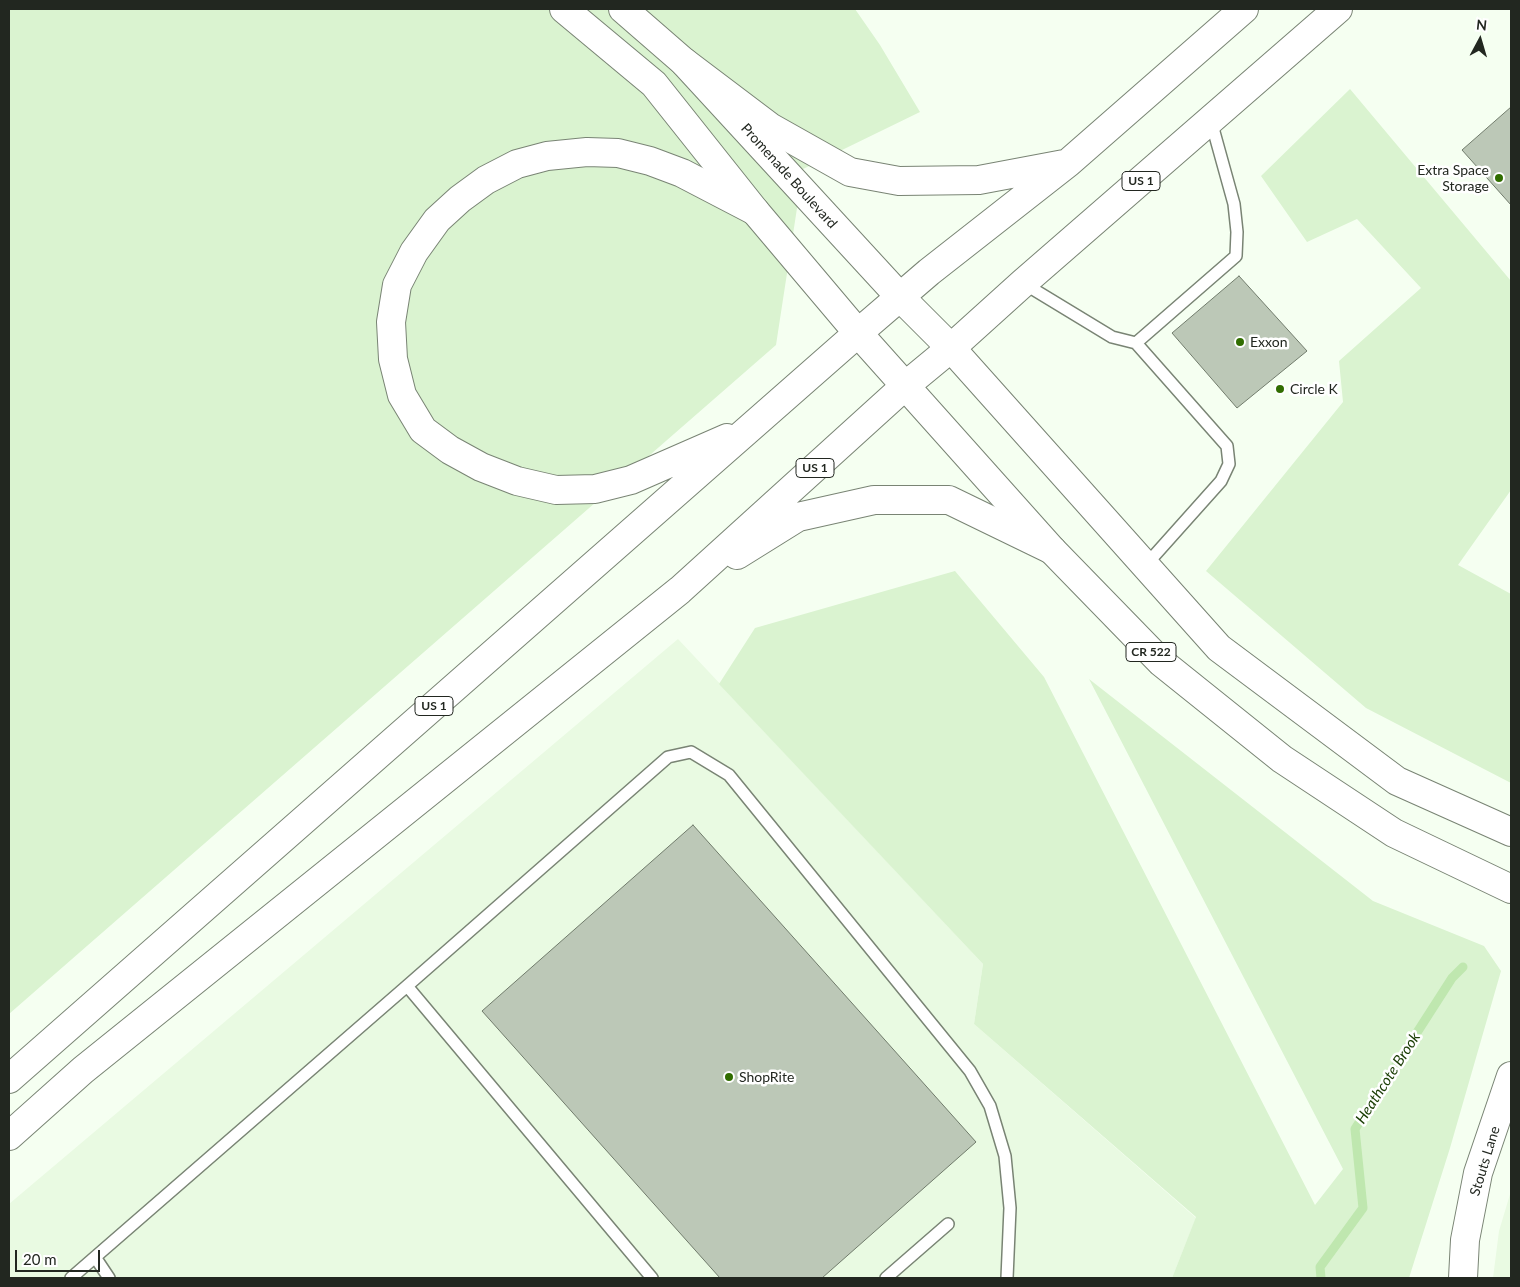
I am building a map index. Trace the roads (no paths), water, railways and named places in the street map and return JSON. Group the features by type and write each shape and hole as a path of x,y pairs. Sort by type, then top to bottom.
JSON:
{"main road":[{"name":"CR 522","path":"564,9 654,84 755,211 905,386 1052,550 1160,662 1282,759 1394,832 1511,889"},
{"name":"Promenade Boulevard","path":"623,9 684,62 901,298 951,348 1219,648 1397,781 1511,832"},
{"name":"US 1","path":"9,1079 858,332 901,298 929,272 1068,163 1244,9"},
{"name":"US 1","path":"9,1136 91,1064 680,590 905,386 951,348 1338,9"},
{"path":"684,62 770,127 850,172 899,181 979,180 1068,163"},
{"path":"751,428 631,480 595,489 556,490 517,481 481,466 450,450 423,430 402,395 393,359 391,322 398,285 414,252 437,220 460,199 486,180 517,164 548,156 586,152 618,154 650,161 682,173 755,211"},
{"path":"680,590 798,517 874,500 949,500 1052,550"},
{"name":"Stouts Lane","path":"1463,1278 1465,1240 1478,1173 1511,1076"}],"lane":[{"path":"1136,343 1236,256 1238,232 1234,204 1211,120"},
{"path":"1023,283 1112,338 1136,343 1226,446 1229,464 1222,481 1145,566"},
{"path":"71,1278 408,986 668,757 691,752 728,775 970,1071 990,1106 1005,1156 1010,1208 1007,1278"},
{"path":"408,986 652,1278"},
{"path":"886,1278 948,1224"},
{"path":"95,1257 110,1278"}],"waterway":[{"name":"Heathcote Brook","path":"1321,1278 1320,1267 1363,1208 1355,1129 1452,978 1463,967"}],"place":[{"name":"Extra Space Storage","path":"1499,178"},
{"name":"Exxon","path":"1240,342"},
{"name":"Circle K","path":"1280,389"},
{"name":"ShopRite","path":"729,1077"}]}
